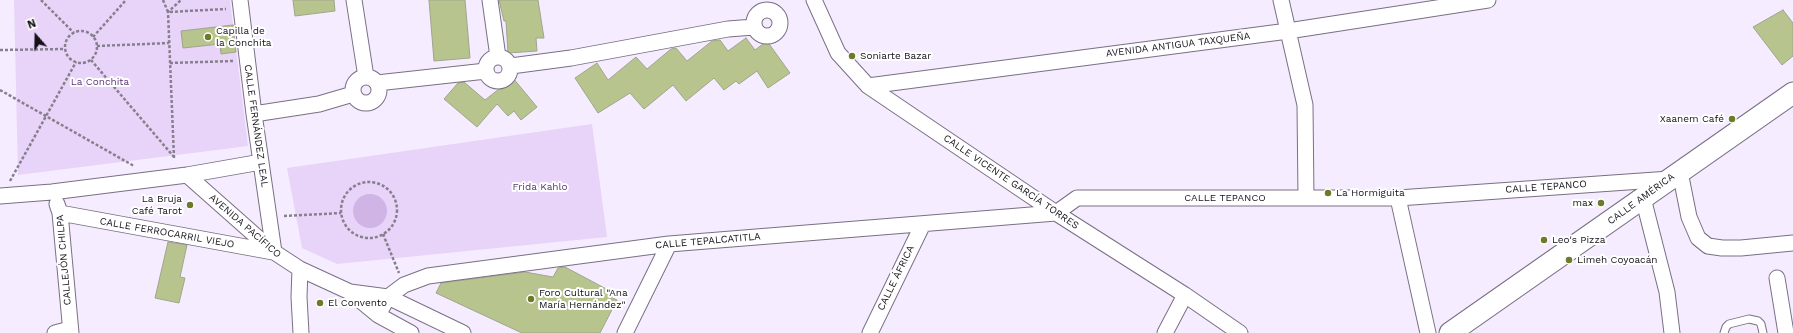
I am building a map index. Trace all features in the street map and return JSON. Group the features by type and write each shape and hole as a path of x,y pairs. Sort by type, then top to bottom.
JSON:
{"street":[{"path":"354,0 372,80 379,92 378,96 371,102 362,102 355,98 354,94 354,86 362,77 372,80 486,71"},
{"path":"490,0 498,57"},
{"name":"CALLE VICENTE GARCÍA TORRES","path":"814,0 838,53 868,86 1056,213 1185,295 1240,333"},
{"path":"1281,0 1305,105 1306,198"},
{"name":"AVENIDA ANTIGUA TAXQUEÑA","path":"868,86 1288,31 1488,0"},
{"name":"CALLE FERNÁNDEZ LEAL","path":"240,4 274,252"},
{"path":"510,66 571,58 728,29 754,27"},
{"path":"498,57 506,59 510,66 508,77 501,81 493,80 487,75 486,71 488,63 494,58 498,57"},
{"name":"CALLE AMÉRICA","path":"1450,333 1793,93"},
{"path":"254,114 319,104 354,94"},
{"path":"4,190 52,192 187,175 261,162"},
{"name":"AVENIDA PACÍFICO","path":"187,175 274,252 300,269 350,292 378,315 411,333"},
{"path":"1675,175 1689,217 1698,238 1708,246 1741,248 1793,243"},
{"name":"CALLE TEPANCO","path":"1056,213 1077,198 1398,198 1675,175"},
{"name":"CALLEJÓN CHILPA","path":"52,192 60,213 71,331"},
{"path":"1398,198 1428,333"},
{"path":"1643,198 1666,292 1672,333"},
{"name":"CALLE FERROCARRIL VIEJO","path":"60,213 274,252"},
{"name":"CALLE TEPALCATITLA","path":"378,315 388,297 404,285 428,276 669,244 1056,213"},
{"name":"CALLE ÁFRICA","path":"870,333 923,224"},
{"path":"625,333 669,244"},
{"path":"300,269 299,297 301,333"},
{"path":"1777,278 1786,333"},
{"name":"AVENIDA PACÍFICO","path":"350,292 388,297 463,333"},
{"path":"1165,333 1185,295"},
{"path":"55,333 71,331"}],"lane":[{"path":"1724,333 1729,324 1754,319 1761,324 1763,333"}],"path":[{"path":"41,0 74,33"},
{"path":"93,37 126,0"},
{"path":"163,0 168,12 174,158"},
{"path":"168,12 181,0"},
{"path":"168,12 240,4"},
{"path":"84,32 93,37 97,46 91,60 81,63 68,57 65,49 66,39 74,33 84,32"},
{"path":"97,46 169,44"},
{"path":"0,50 65,49"},
{"path":"91,60 187,175"},
{"path":"170,63 247,60"},
{"path":"4,190 76,62"},
{"path":"0,90 155,178"},
{"path":"362,183 378,183 391,193 398,207 394,223 383,234 376,238 368,238 353,233 347,228 341,213 344,198 349,191 362,183"},
{"path":"269,216 341,213"},
{"path":"383,234 404,285"}],"green space":[{"name":"La Conchita","path":"14,0 230,0 248,146 18,175"},
{"name":"Frida Kahlo","path":"592,124 607,237 337,264 302,248 287,168"}],"shaded area":[{"path":"373,194 382,199 386,204 386,218 382,223 377,227 367,228 363,227 354,218 353,208 354,204 363,195"}],"building":[{"path":"293,0 334,0 335,11 295,16"},
{"path":"429,0 465,0 470,58 434,61"},
{"path":"499,0 538,0 544,38 536,38 537,51 508,53 506,21 504,21"},
{"path":"1783,10 1793,23 1793,56 1782,65 1753,27"},
{"name":"Capilla de la Conchita","path":"233,25 236,52 221,54 220,44 183,48 181,31"},
{"path":"746,38 755,50 767,41 790,73 768,88 757,71 739,84 736,81 724,90 714,78 686,101 673,85 644,109 630,93 598,113 575,78 597,63 608,80 636,57 647,69 671,49 676,48 687,61 712,41 720,40 728,51"},
{"path":"513,78 537,107 521,120 514,111 508,116 497,104 477,127 444,99 458,83 464,82 485,100"},
{"path":"168,242 187,245 180,277 185,278 179,303 155,298"},
{"name":"Foro Cultural \"Ana María Hernández\"","path":"565,267 612,292 610,297 617,300 600,333 522,333 436,293 441,283 525,272 553,277 558,268"}],"place":[{"name":"Capilla de la Conchita","path":"208,37"},
{"name":"Soniarte Bazar","path":"852,56"},
{"name":"Xaanem Café","path":"1732,119"},
{"name":"La Hormiguita","path":"1328,193"},
{"name":"max","path":"1601,203"},
{"name":"La Bruja Café Tarot","path":"190,205"},
{"name":"Leo's Pizza","path":"1544,240"},
{"name":"Limeh Coyoacán","path":"1569,260"},
{"name":"Foro Cultural \"Ana María Hernández\"","path":"531,299"},
{"name":"El Convento","path":"320,303"}]}
